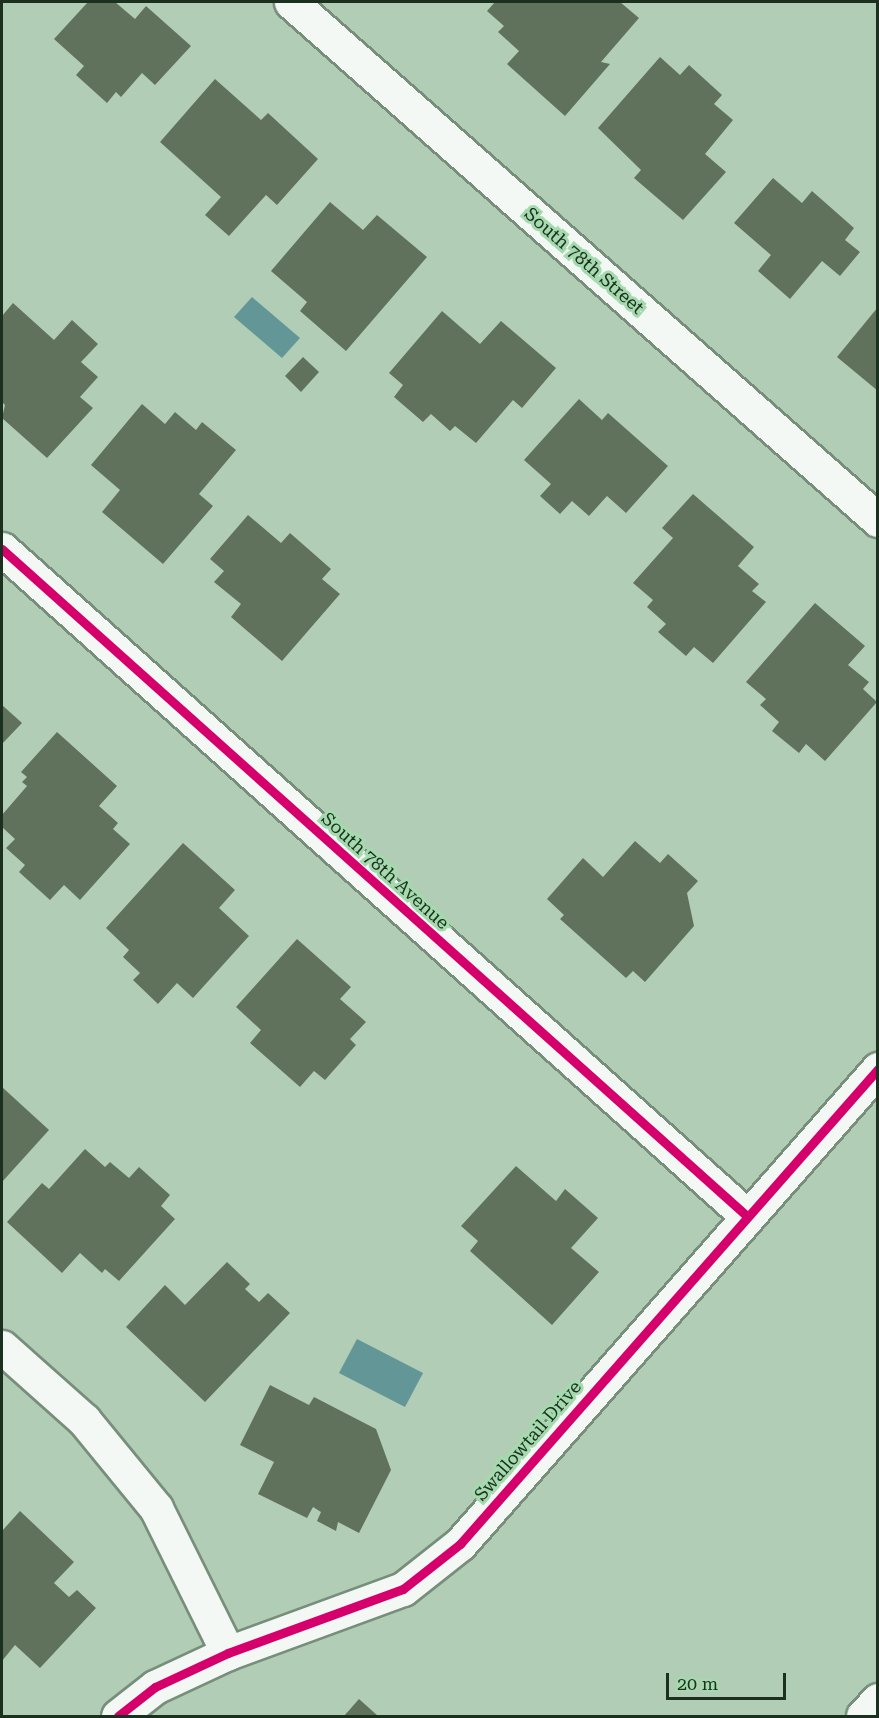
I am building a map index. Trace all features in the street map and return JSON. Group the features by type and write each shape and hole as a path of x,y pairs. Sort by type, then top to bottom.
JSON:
{"street":[{"name":"South 78th Street","path":"291,2 878,520"},
{"name":"South 78th Avenue","path":"2,549 747,1216"},
{"name":"Swallowtail Drive","path":"118,1716 155,1687 228,1653 403,1588 460,1544 878,1069"},
{"path":"2,1347 84,1420 156,1508 228,1653"},
{"path":"863,1716 878,1700"}],"water":[{"path":"252,297 300,338 282,358 234,317"},
{"path":"357,1339 423,1373 405,1407 339,1373"}],"building":[{"path":"88,2 115,2 135,19 146,6 191,46 155,85 142,73 121,97 116,92 107,103 76,75 84,66 54,39"},
{"path":"495,2 620,2 639,18 601,62 610,64 565,116 507,64 519,51 498,32 504,26 487,11"},
{"path":"660,57 680,75 689,65 722,95 714,104 733,120 705,154 726,172 683,220 634,178 641,170 598,128"},
{"path":"215,79 261,120 268,113 318,159 277,205 266,195 229,236 205,215 221,197 160,142"},
{"path":"773,178 802,203 812,191 854,228 845,240 860,252 840,276 822,261 790,299 758,271 771,255 734,223"},
{"path":"330,202 363,230 377,215 427,257 346,351 300,311 307,302 271,271"},
{"path":"13,303 54,340 72,320 98,344 81,362 98,377 80,397 93,408 47,458 2,418 5,405 2,402 2,316"},
{"path":"878,307 878,391 837,357"},
{"path":"442,311 480,344 501,321 556,368 522,408 513,400 476,443 455,426 450,431 431,414 423,422 394,397 403,385 389,373"},
{"path":"303,357 319,372 301,392 285,376"},
{"path":"579,399 602,420 608,413 668,466 626,513 607,496 589,516 572,501 560,514 540,496 551,484 524,460"},
{"path":"142,404 165,424 175,412 196,430 202,422 236,450 199,494 213,506 163,564 102,512 120,490 91,465"},
{"path":"693,494 754,547 738,566 759,584 752,591 766,602 713,663 694,647 686,656 658,632 666,624 647,607 653,600 633,583 673,538 662,528"},
{"path":"248,515 281,543 290,533 331,569 322,579 340,594 282,661 231,617 241,604 214,582 224,571 210,559"},
{"path":"815,603 865,646 848,665 869,682 863,689 877,702 825,761 806,744 799,753 772,731 779,722 760,705 766,699 746,682"},
{"path":"2,705 22,723 2,744"},
{"path":"57,732 117,786 99,806 118,823 113,829 130,844 80,900 64,885 50,900 19,872 25,865 6,848 15,839 2,827 2,815 27,786 22,782 27,777 21,772"},
{"path":"635,841 660,863 668,854 698,881 687,893 694,926 645,982 633,971 626,978 560,919 564,915 547,899 583,858 603,877"},
{"path":"183,843 235,890 219,908 249,936 193,998 177,983 158,1004 133,980 140,973 123,957 129,950 106,928"},
{"path":"297,939 351,987 340,999 366,1022 350,1039 356,1045 325,1080 314,1071 300,1087 250,1043 261,1030 236,1007"},
{"path":"2,1087 49,1130 2,1182"},
{"path":"85,1149 105,1167 110,1162 129,1178 139,1167 170,1195 161,1206 175,1219 119,1281 105,1269 102,1273 80,1253 62,1273 7,1222 42,1183 49,1189"},
{"path":"516,1166 556,1201 565,1189 598,1218 571,1248 599,1272 552,1325 470,1251 478,1241 461,1226"},
{"path":"227,1262 250,1284 245,1289 259,1302 268,1293 290,1313 205,1402 126,1327 165,1285 185,1305"},
{"path":"270,1385 309,1405 314,1397 376,1429 391,1470 359,1533 338,1522 336,1531 317,1521 321,1512 313,1507 307,1518 258,1494 274,1462 240,1445"},
{"path":"20,1511 74,1562 54,1583 69,1597 77,1590 96,1608 40,1668 15,1645 2,1661 2,1531"},
{"path":"359,1699 378,1716 344,1716"}],"cycle path":[{"path":"2,549 747,1216"},
{"path":"118,1716 155,1687 228,1653 403,1589 460,1544 878,1069"}]}
